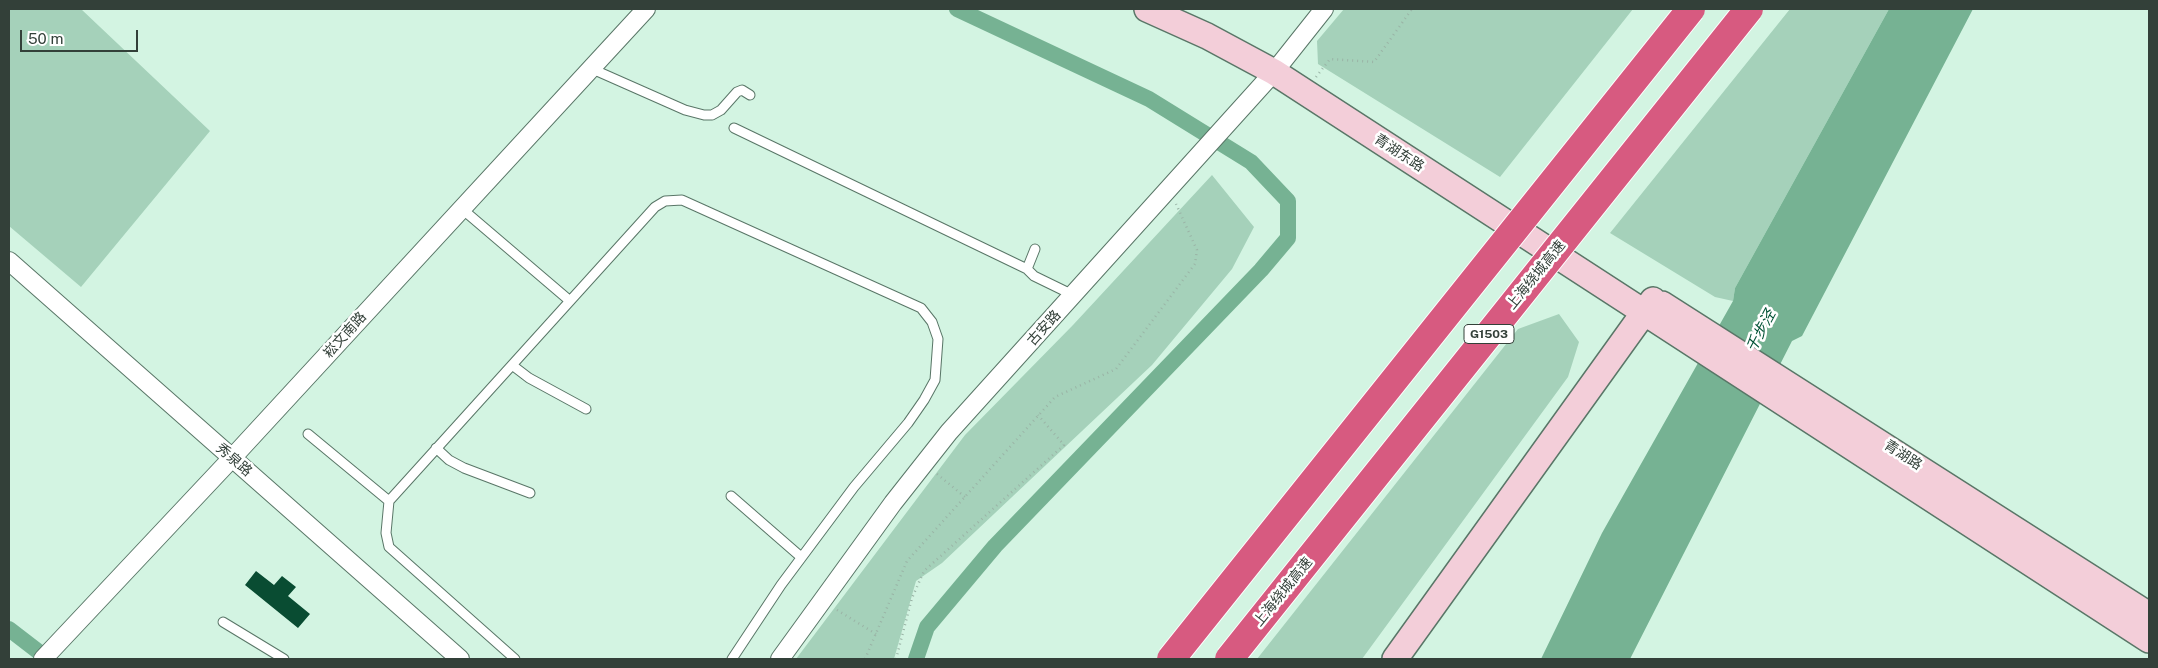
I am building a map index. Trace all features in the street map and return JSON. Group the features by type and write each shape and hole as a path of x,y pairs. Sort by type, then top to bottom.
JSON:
{"highway":[{"name":"G1503","path":"1170,659 1691,9"},
{"name":"上海绕城高速","path":"1228,659 1749,9"}],"main road":[{"name":"青湖东路","path":"1147,9 1278,66 1315,79 1649,305"},
{"name":"青湖东路","path":"1182,9 1232,32 1278,66 1649,305"},
{"name":"青湖路","path":"1649,305 1719,339 1775,385 2149,640"},
{"path":"1395,659 1649,305 1690,342 1775,385"},
{"name":"青湖路","path":"1775,385 2149,615"}],"street":[{"name":"崧文南路","path":"43,659 232,458 646,9"},
{"name":"古安路","path":"780,659 821,600 949,432 1237,114 1324,9"},
{"name":"秀泉路","path":"9,261 460,659"}],"lane":[{"path":"590,68 685,110 704,115 712,115 721,110 737,92 742,90 750,95"},
{"path":"734,128 1028,269 1034,276 1073,296"},
{"path":"515,659 390,547 386,533 389,501 655,207 666,201 682,200 702,207 922,308 932,322 938,339 935,380 908,423 854,487 801,557 732,659"},
{"path":"461,208 570,301"},
{"path":"1028,269 1035,249"},
{"path":"512,365 529,378 586,409"},
{"path":"308,434 364,483 389,501"},
{"path":"436,448 449,460 464,468 530,493"},
{"path":"730,496 801,557"},
{"path":"223,622 284,659"}],"path":[{"path":"1315,79 1330,59 1374,62 1412,9"},
{"path":"865,659 908,561 1055,397 1116,369 1195,264 1197,250 1168,189"},
{"path":"896,659 912,598 924,571 1064,445 1038,415"},
{"path":"924,463 965,497"},
{"path":"821,600 876,634"}],"shaded area":[{"path":"9,9 81,9 210,131 81,287 9,226"},
{"path":"1344,9 1633,9 1500,177 1318,64 1317,41"},
{"path":"1790,9 1889,9 1735,288 1733,301 1715,297 1610,233"},
{"path":"1212,175 1254,227 1232,269 1152,365 942,563 916,581 894,659 796,659 965,435 1073,325"},
{"path":"1559,314 1579,342 1568,377 1362,659 1257,659 1518,329"}],"water":[{"name":"千步泾","path":"1889,9 1973,9 1802,336 1792,341 1630,659 1541,659 1602,533 1733,301 1735,288"}],"building":[{"path":"256,571 274,585 282,576 296,587 288,596 310,614 298,628 245,585"}],"waterway":[{"path":"916,659 927,627 995,546 1261,270 1288,238 1288,201 1251,162 1149,99 957,9"},
{"path":"9,629 48,659"}]}
